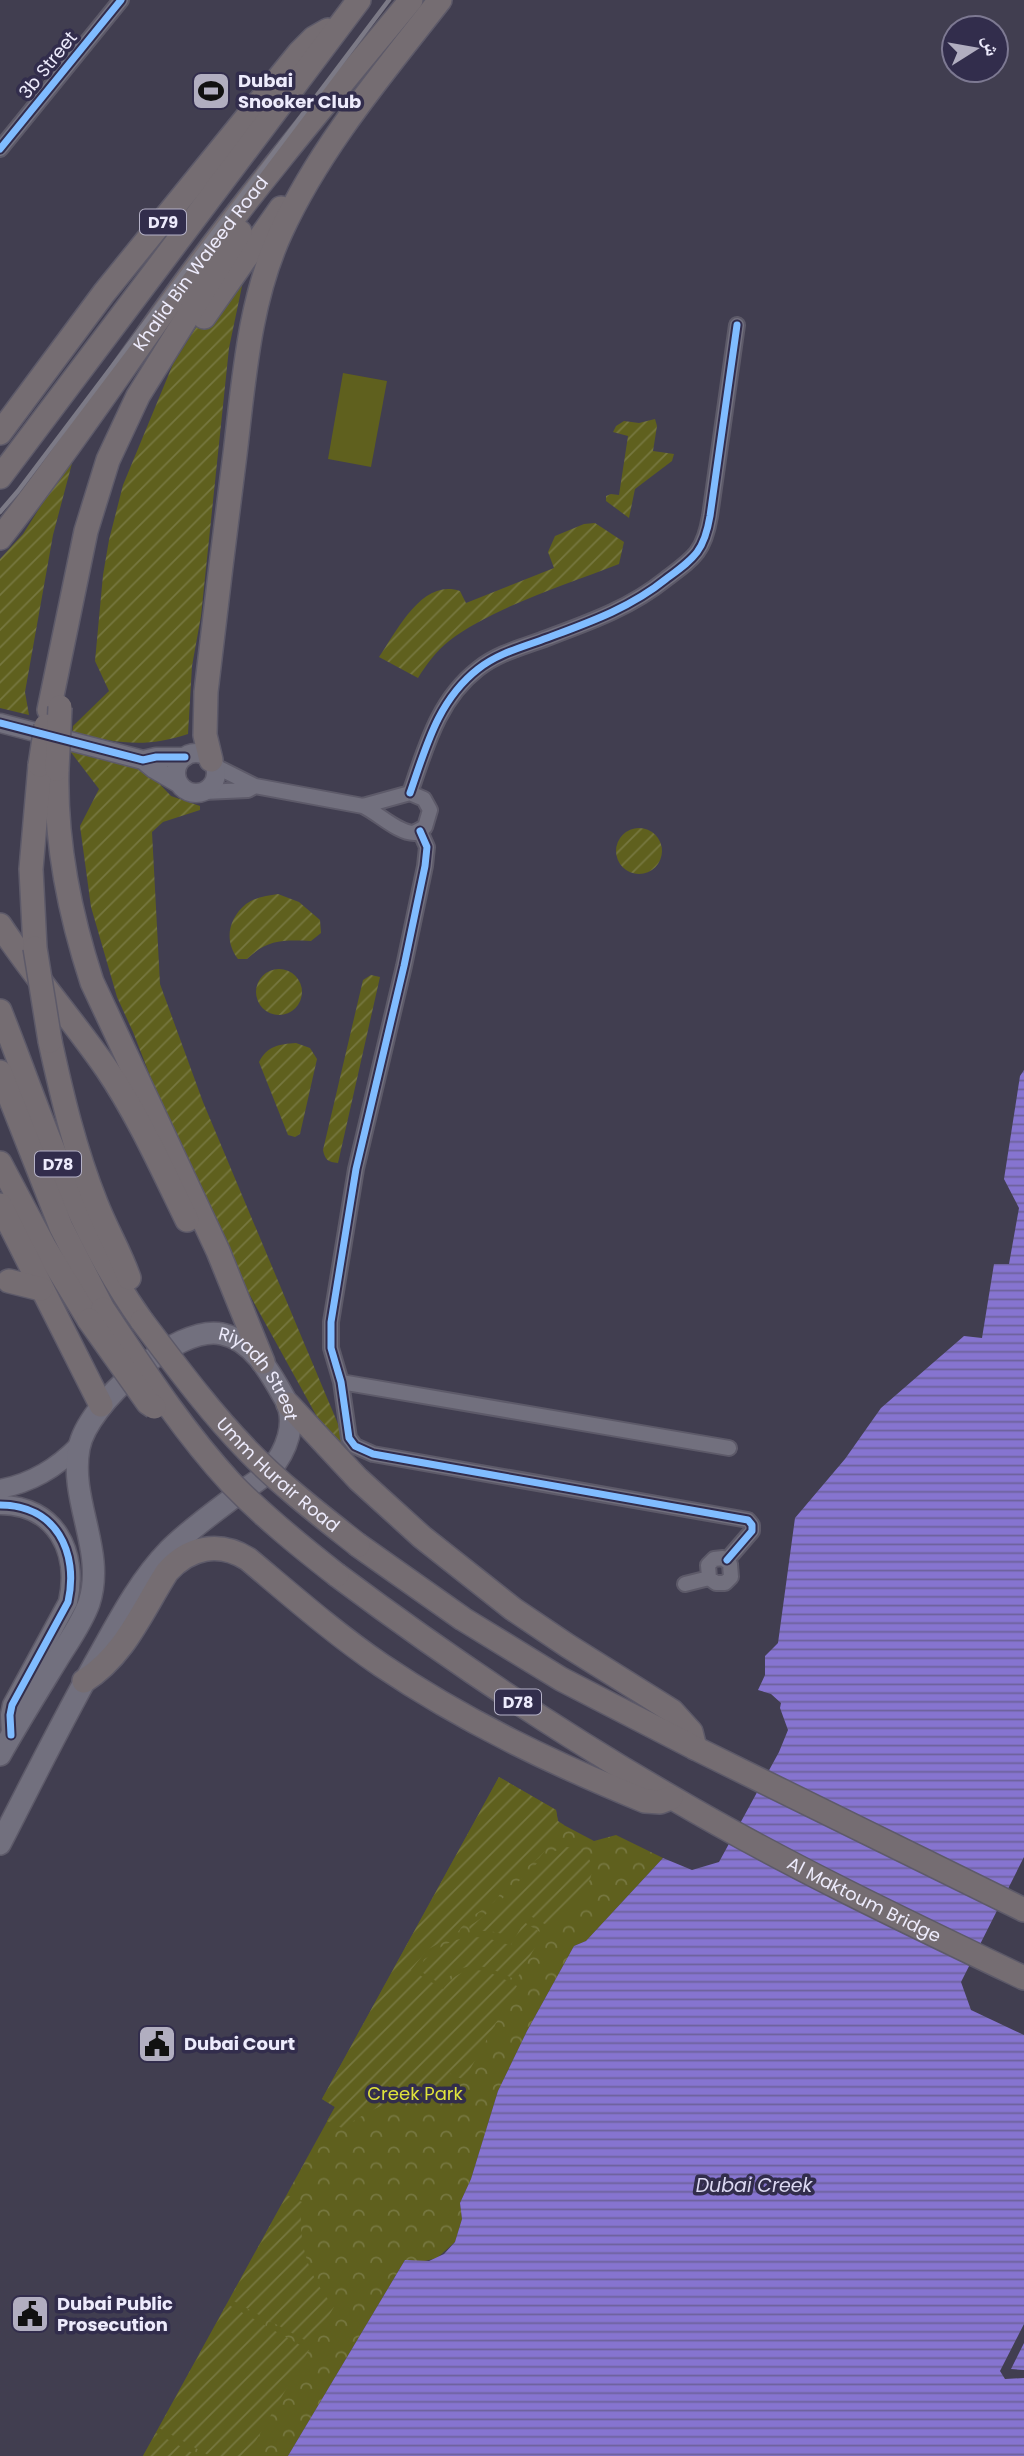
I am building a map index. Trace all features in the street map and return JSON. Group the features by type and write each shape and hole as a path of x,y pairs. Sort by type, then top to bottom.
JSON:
{"main road":[{"name":"D79","path":"0,433 104,293 299,53 322,33 341,25 359,0"},
{"name":"Khalid Bin Waleed Road","path":"0,538 187,279 300,134 411,0"},
{"path":"213,763 205,735 206,692 251,329 259,294 280,233 324,155 390,63 440,0"},
{"path":"0,477 341,25"},
{"path":"138,1315 130,1278 96,1204 74,1140 50,1041 35,948 32,869 49,767 54,708 63,643 86,531 108,460 138,396 300,134"},
{"path":"138,396 158,384 305,175 324,155"},
{"path":"49,767 56,799 63,867 78,942 92,982 218,1251 263,1362"},
{"path":"0,925 20,956 107,1070 126,1101 192,1229 203,1243 218,1251"},
{"name":"Umm Hurair Road","path":"0,1011 62,1173 104,1259 138,1315 200,1396 249,1452 295,1494 358,1545 463,1619 561,1679 1024,1910"},
{"name":"D78","path":"0,1072 96,1315"},
{"path":"0,1163 44,1246 96,1315"},
{"path":"0,1205 101,1405"},
{"path":"9,1281 41,1289"},
{"name":"Umm Hurair Road","path":"96,1315 148,1403 162,1411 171,1409 238,1490 299,1546 465,1668 671,1798 707,1816"},
{"name":"Riyadh Street","path":"0,1755 88,1607 95,1572 94,1553 79,1490 77,1468 79,1444 101,1405 139,1368 176,1345 199,1335 222,1333 236,1339 263,1362 288,1404 289,1436 283,1451 269,1471 197,1525 159,1561 130,1600 0,1844"},
{"path":"288,1404 358,1479 422,1537 513,1609 672,1711 691,1732 695,1748"},
{"path":"85,1681 116,1654 176,1561 196,1551 217,1548 232,1550 248,1559 378,1663 473,1723 645,1801 660,1802 671,1798"},
{"name":"Al Maktoum Bridge","path":"707,1816 887,1912 1024,1978"}],"street":[{"name":"3b Street","path":"0,149 121,0"},
{"path":"410,793 438,716 458,687 479,668 498,657 610,615 687,564 702,547 707,536 737,325"},
{"path":"0,723 143,761 189,793 248,790 255,786"},
{"path":"143,761 156,757 202,754 255,786 363,806 407,833 420,831 428,822 430,810 424,799 410,793 363,806"},
{"path":"178,783 177,768 185,757"},
{"path":"204,792 215,782 213,763"},
{"path":"420,831 425,838 427,856 356,1169 331,1322 331,1348 341,1382 346,1430 349,1438 362,1451 748,1520 752,1531 727,1560 732,1568 729,1580 720,1584 709,1578 685,1584"},
{"path":"341,1382 729,1448"},
{"path":"0,1489 28,1482 43,1474 68,1456 79,1444"},
{"path":"0,1505 29,1509 45,1519 58,1531 72,1565 68,1602 12,1705 9,1725 11,1735"}],"green space":[{"path":"246,267 229,348 201,616 192,666 188,734 172,739 130,743 72,734 73,726 109,691 95,661 103,575 123,485 173,364 225,281"},
{"path":"343,373 387,381 371,467 328,459"},
{"path":"655,419 657,426 653,451 674,454 672,461 635,489 629,518 606,501 606,496 619,495 628,436 613,432 616,426 624,421 639,423"},
{"path":"75,452 53,535 25,692 29,715 0,708 0,559 23,534"},
{"path":"595,523 624,542 619,564 508,607 466,629 440,649 418,678 379,657 403,621 422,599 446,589 460,591 466,603 554,568 548,552 555,536 584,524"},
{"path":"70,751 123,763 149,773 171,796 200,806 200,810 163,822 152,832 160,984 203,1102 346,1443 341,1445 316,1415 236,1270 177,1145 117,997 91,907 80,826 99,789"},
{"path":"639,828 655,835 662,851 655,867 639,874 623,867 616,851 623,835"},
{"path":"278,894 299,902 320,920 321,933 311,941 269,944 247,959 238,959 230,938 235,916 250,902"},
{"path":"279,969 295,976 302,992 295,1008 279,1015 263,1008 256,992 263,976"},
{"path":"371,975 380,977 338,1163 335,1163 326,1158 323,1150 363,980"},
{"path":"296,1043 310,1048 317,1059 300,1134 295,1137 288,1135 259,1062 266,1052 274,1047"},
{"name":"Creek Park","path":"499,1777 556,1810 558,1822 594,1841 616,1835 663,1858 586,1941 574,1946 527,2031 498,2091 471,2179 460,2203 462,2219 455,2242 437,2258 421,2262 405,2260 288,2456 143,2456 335,2107 322,2099"},
{"path":"499,1777 556,1810 558,1821 564,1825 562,1830 539,1858 514,1876 494,1902 468,1919 457,1933 427,1950 411,1970 443,1989 452,1979 470,1970 488,1972 517,1986 464,2080 449,2073 435,2096 389,2103 342,2128 327,2121 335,2107 322,2099"},
{"path":"565,1847 585,1853 592,1868 591,1877 580,1896 550,1927 525,1913 511,1936 490,1931 470,1931 469,1926 482,1918 540,1861"},
{"path":"524,1922 543,1934 516,1980 477,1966 459,1970 442,1985 417,1969 440,1948 458,1939 479,1937 511,1945"},
{"path":"287,2195 302,2202 301,2231 306,2258 317,2283 334,2307 312,2344 230,2299"},
{"path":"227,2304 309,2350 247,2456 210,2456 159,2428"},
{"path":"156,2433 198,2456 143,2456"}],"water":[{"name":"Dubai Creek","path":"1024,1070 1024,1857 961,1982 971,2010 1024,2035 1024,2456 288,2456 405,2260 429,2261 444,2254 455,2242 462,2219 460,2203 471,2179 498,2091 527,2031 574,1946 586,1941 663,1858 692,1870 719,1862 779,1752 788,1730 780,1708 781,1703 771,1694 758,1690 765,1675 765,1656 778,1643 795,1518 845,1459 881,1408 964,1336 982,1338 994,1264 1009,1264 1019,1208 1004,1179 1020,1076"}],"pier":[{"path":"1024,2324 1024,2343 1011,2369 1024,2370 1024,2378 1005,2379 1000,2371"}],"railway":[{"path":"0,512 389,0"}],"cycle path":[{"path":"0,149 121,0"},
{"path":"410,793 428,742 443,710 464,681 478,669 502,655 624,606 684,565 701,546 710,516 737,325"},
{"path":"0,723 143,760 185,757"},
{"path":"420,831 427,847 425,866 356,1169 331,1322 331,1348 341,1382 349,1438 355,1446 373,1454 748,1520 752,1531 727,1560"},
{"path":"0,1505 19,1507 36,1513 49,1523 66,1549 71,1583 68,1602 12,1705 11,1735"}],"place":[{"name":"Dubai Snooker Club","path":"211,91"},
{"name":"Dubai Court","path":"157,2044"},
{"name":"Dubai Public Prosecution","path":"30,2314"}]}
